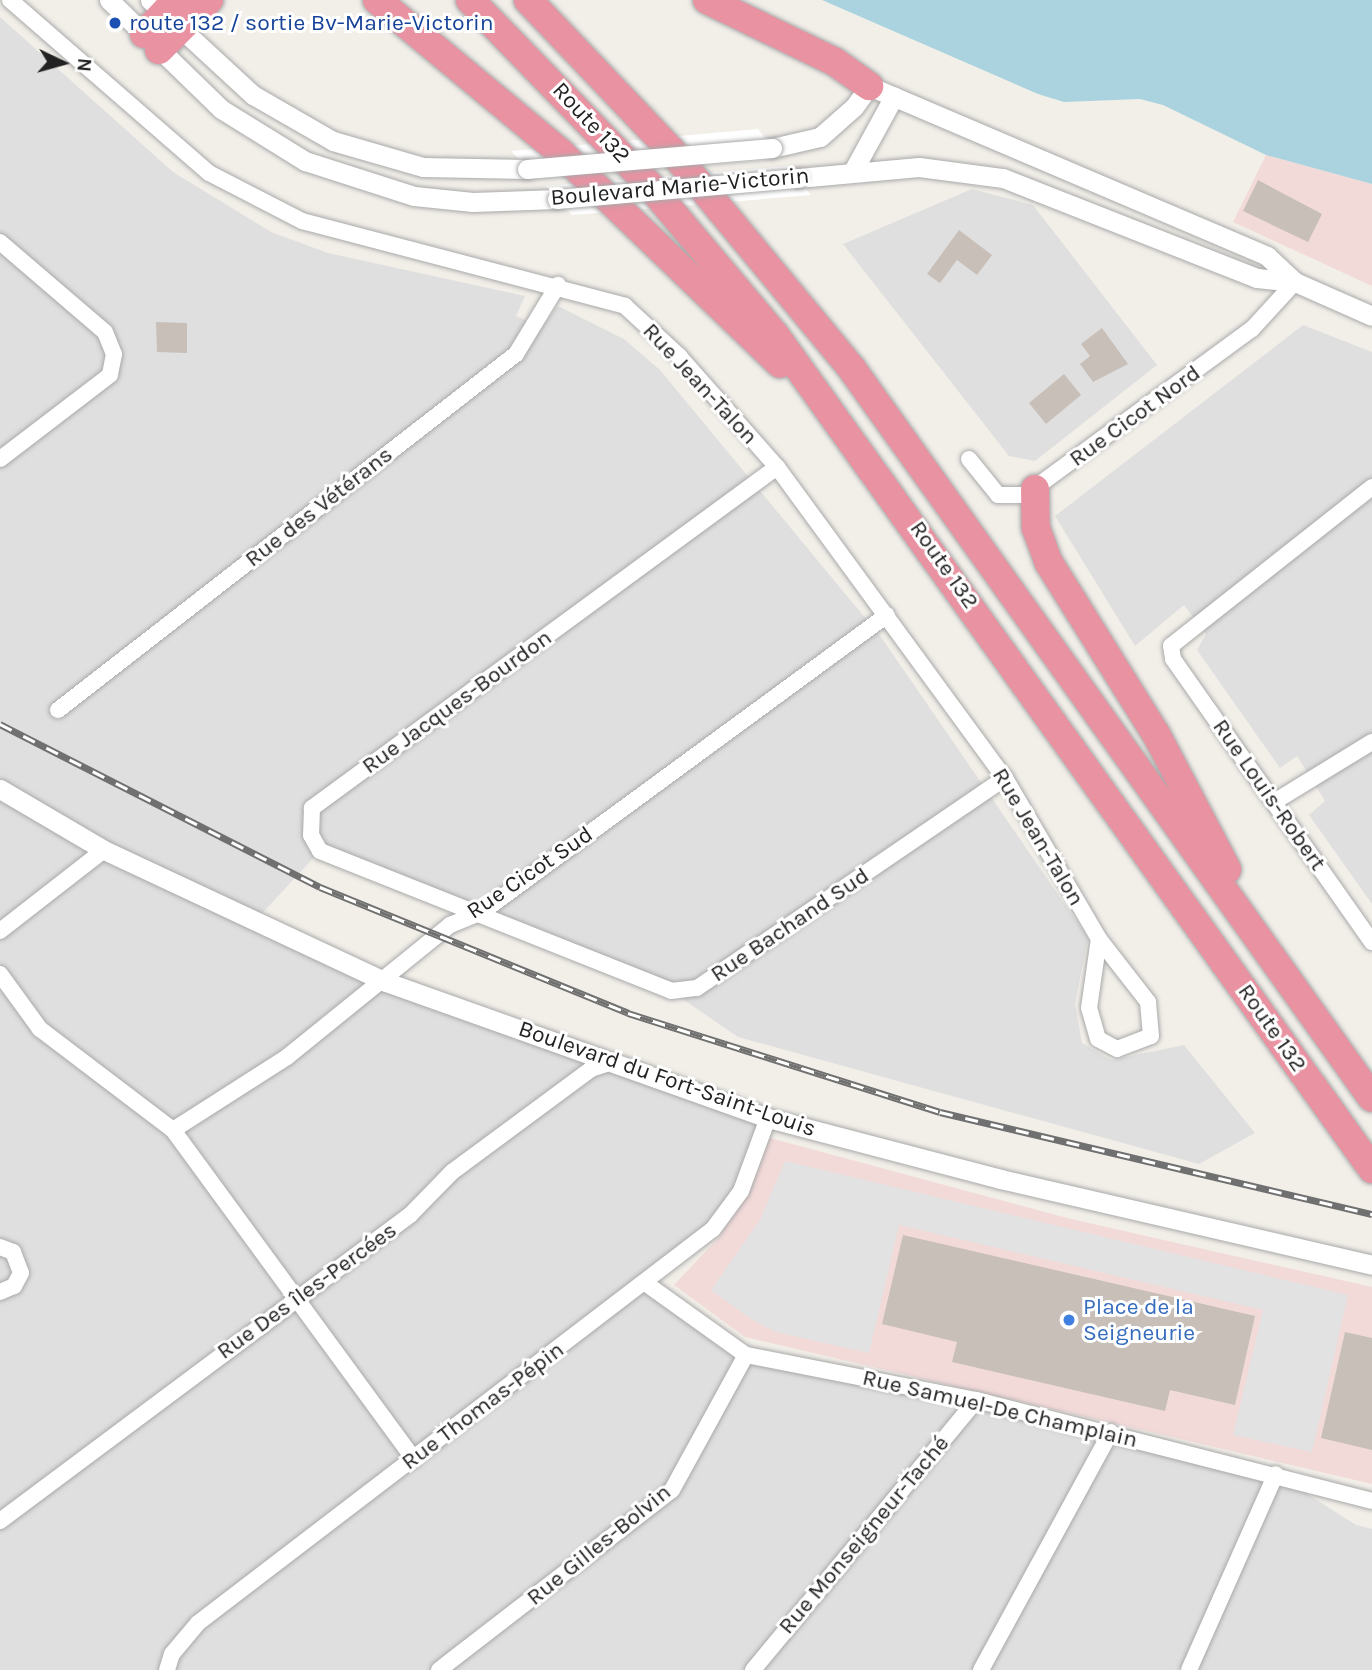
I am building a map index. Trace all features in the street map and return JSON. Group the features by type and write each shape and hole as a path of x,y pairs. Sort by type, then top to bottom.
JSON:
{"highway":[{"path":"152,42 167,11 209,0"},
{"path":"377,0 561,153 842,423"},
{"name":"Route 132","path":"470,0 692,234 842,423 1372,1169"},
{"name":"Route 132","path":"528,0 679,159 839,352 1372,1098"},
{"path":"707,0 835,62 882,91"},
{"path":"1035,489 1036,528 1049,563 1156,734 1279,967"}],"street":[{"name":"Rue Jean-Talon","path":"10,0 209,173 302,221 391,248 558,285 625,306 679,356 777,467 1005,778 1099,939 1149,1002 1151,1036 1118,1049 1098,1039 1089,1008 1099,939"},
{"name":"Boulevard Marie-Victorin","path":"109,0 257,135 347,178 444,200 557,199 853,171 937,167 1003,178 1257,278 1295,282 1372,316"},
{"name":"Boulevard Marie-Victorin","path":"167,11 253,95 343,145 423,167 527,169 772,148 820,136 854,107 882,91 1267,256 1295,282"},
{"path":"853,171 882,91"},
{"path":"0,242 105,332 114,354 110,375 0,459"},
{"name":"Rue Cicot Nord","path":"970,459 998,495 1015,498 1035,489 1252,329 1295,282"},
{"name":"Rue des Vétérans","path":"58,710 516,354 558,285"},
{"name":"Rue Jacques-Bourdon","path":"482,912 320,851 311,835 312,808 777,467"},
{"name":"Rue Louis-Robert","path":"1372,487 1171,646 1174,659 1372,942"},
{"name":"Rue Cicot Sud","path":"173,1130 287,1057 386,982 450,925 482,912 887,615"},
{"path":"1274,803 1372,742"},
{"name":"Rue Bachand Sud","path":"482,912 671,990 697,988 1005,778"},
{"name":"Boulevard du Fort-Saint-Louis","path":"0,789 104,850 386,982 768,1118 1000,1179 1372,1265"},
{"path":"0,931 104,850"},
{"path":"0,974 40,1029 173,1130 293,1298 414,1459"},
{"name":"Rue Des îles-Percées","path":"0,1521 293,1298 410,1215 452,1172 590,1069 613,1062"},
{"name":"Rue Thomas-Pépin","path":"167,1670 172,1654 198,1623 713,1229 741,1191 768,1118"},
{"path":"0,1247 13,1252 21,1273 14,1286 0,1292"},
{"name":"Rue Samuel-De Champlain","path":"645,1283 746,1355 976,1400 1276,1474 1372,1502"},
{"name":"Rue Gilles-Bolvin","path":"439,1670 672,1489 746,1355"},
{"name":"Rue Monseigneur-Taché","path":"753,1670 976,1400"},
{"path":"981,1670 1111,1432"},
{"path":"1189,1670 1276,1474"}],"shaded area":[{"path":"0,17 173,172 271,232 328,253 525,296 516,316 542,327 558,306 624,339 660,370 881,637 1088,938 1075,1004 1082,1043 1111,1060 1184,1045 1255,1133 1199,1164 738,1037 671,991 320,851 253,923 768,1118 741,1191 713,1229 645,1282 746,1355 1276,1474 1356,1525 1372,1529 1372,1670 0,1670"},
{"path":"1266,155 1372,184 1372,286 1233,222"},
{"path":"972,189 1033,205 1157,365 1035,461 1009,456 843,244"},
{"path":"1303,325 1372,352 1372,904 1309,815 1325,801 1297,756 1280,768 1197,650 1206,634 1184,605 1135,646 1055,516"},
{"path":"770,1138 1071,1219 1372,1287 1372,1484 745,1337 674,1285 719,1237 749,1191"},
{"path":"785,1161 1348,1295 1312,1452 1233,1435 1263,1310 899,1225 869,1353 776,1332 751,1319 711,1290 760,1220"}],"water":[{"path":"822,0 1372,0 1372,184 1266,155 1163,105 1140,99 1064,102 1038,94"}],"pier":[{"path":"758,129 781,159 537,179 511,151"},
{"path":"789,166 811,195 572,215 546,186"}],"building":[{"path":"1258,180 1322,214 1308,242 1243,211"},
{"path":"959,230 992,255 977,275 957,260 940,283 927,274"},
{"path":"156,322 187,323 187,353 157,352"},
{"path":"1102,328 1128,364 1093,382 1080,364 1090,356 1081,344"},
{"path":"1064,374 1081,395 1046,424 1029,403"},
{"name":"Place de la Seigneurie","path":"903,1235 1255,1316 1235,1405 1170,1390 1165,1411 952,1362 957,1342 882,1324"},
{"path":"1345,1332 1372,1338 1372,1450 1321,1438"}],"railway":[{"path":"0,724 320,887 628,1013 940,1112 1372,1214"}],"place":[{"name":"route 132 / sortie Bv-Marie-Victorin","path":"115,23"},
{"name":"Place de la Seigneurie","path":"1069,1320"}]}
